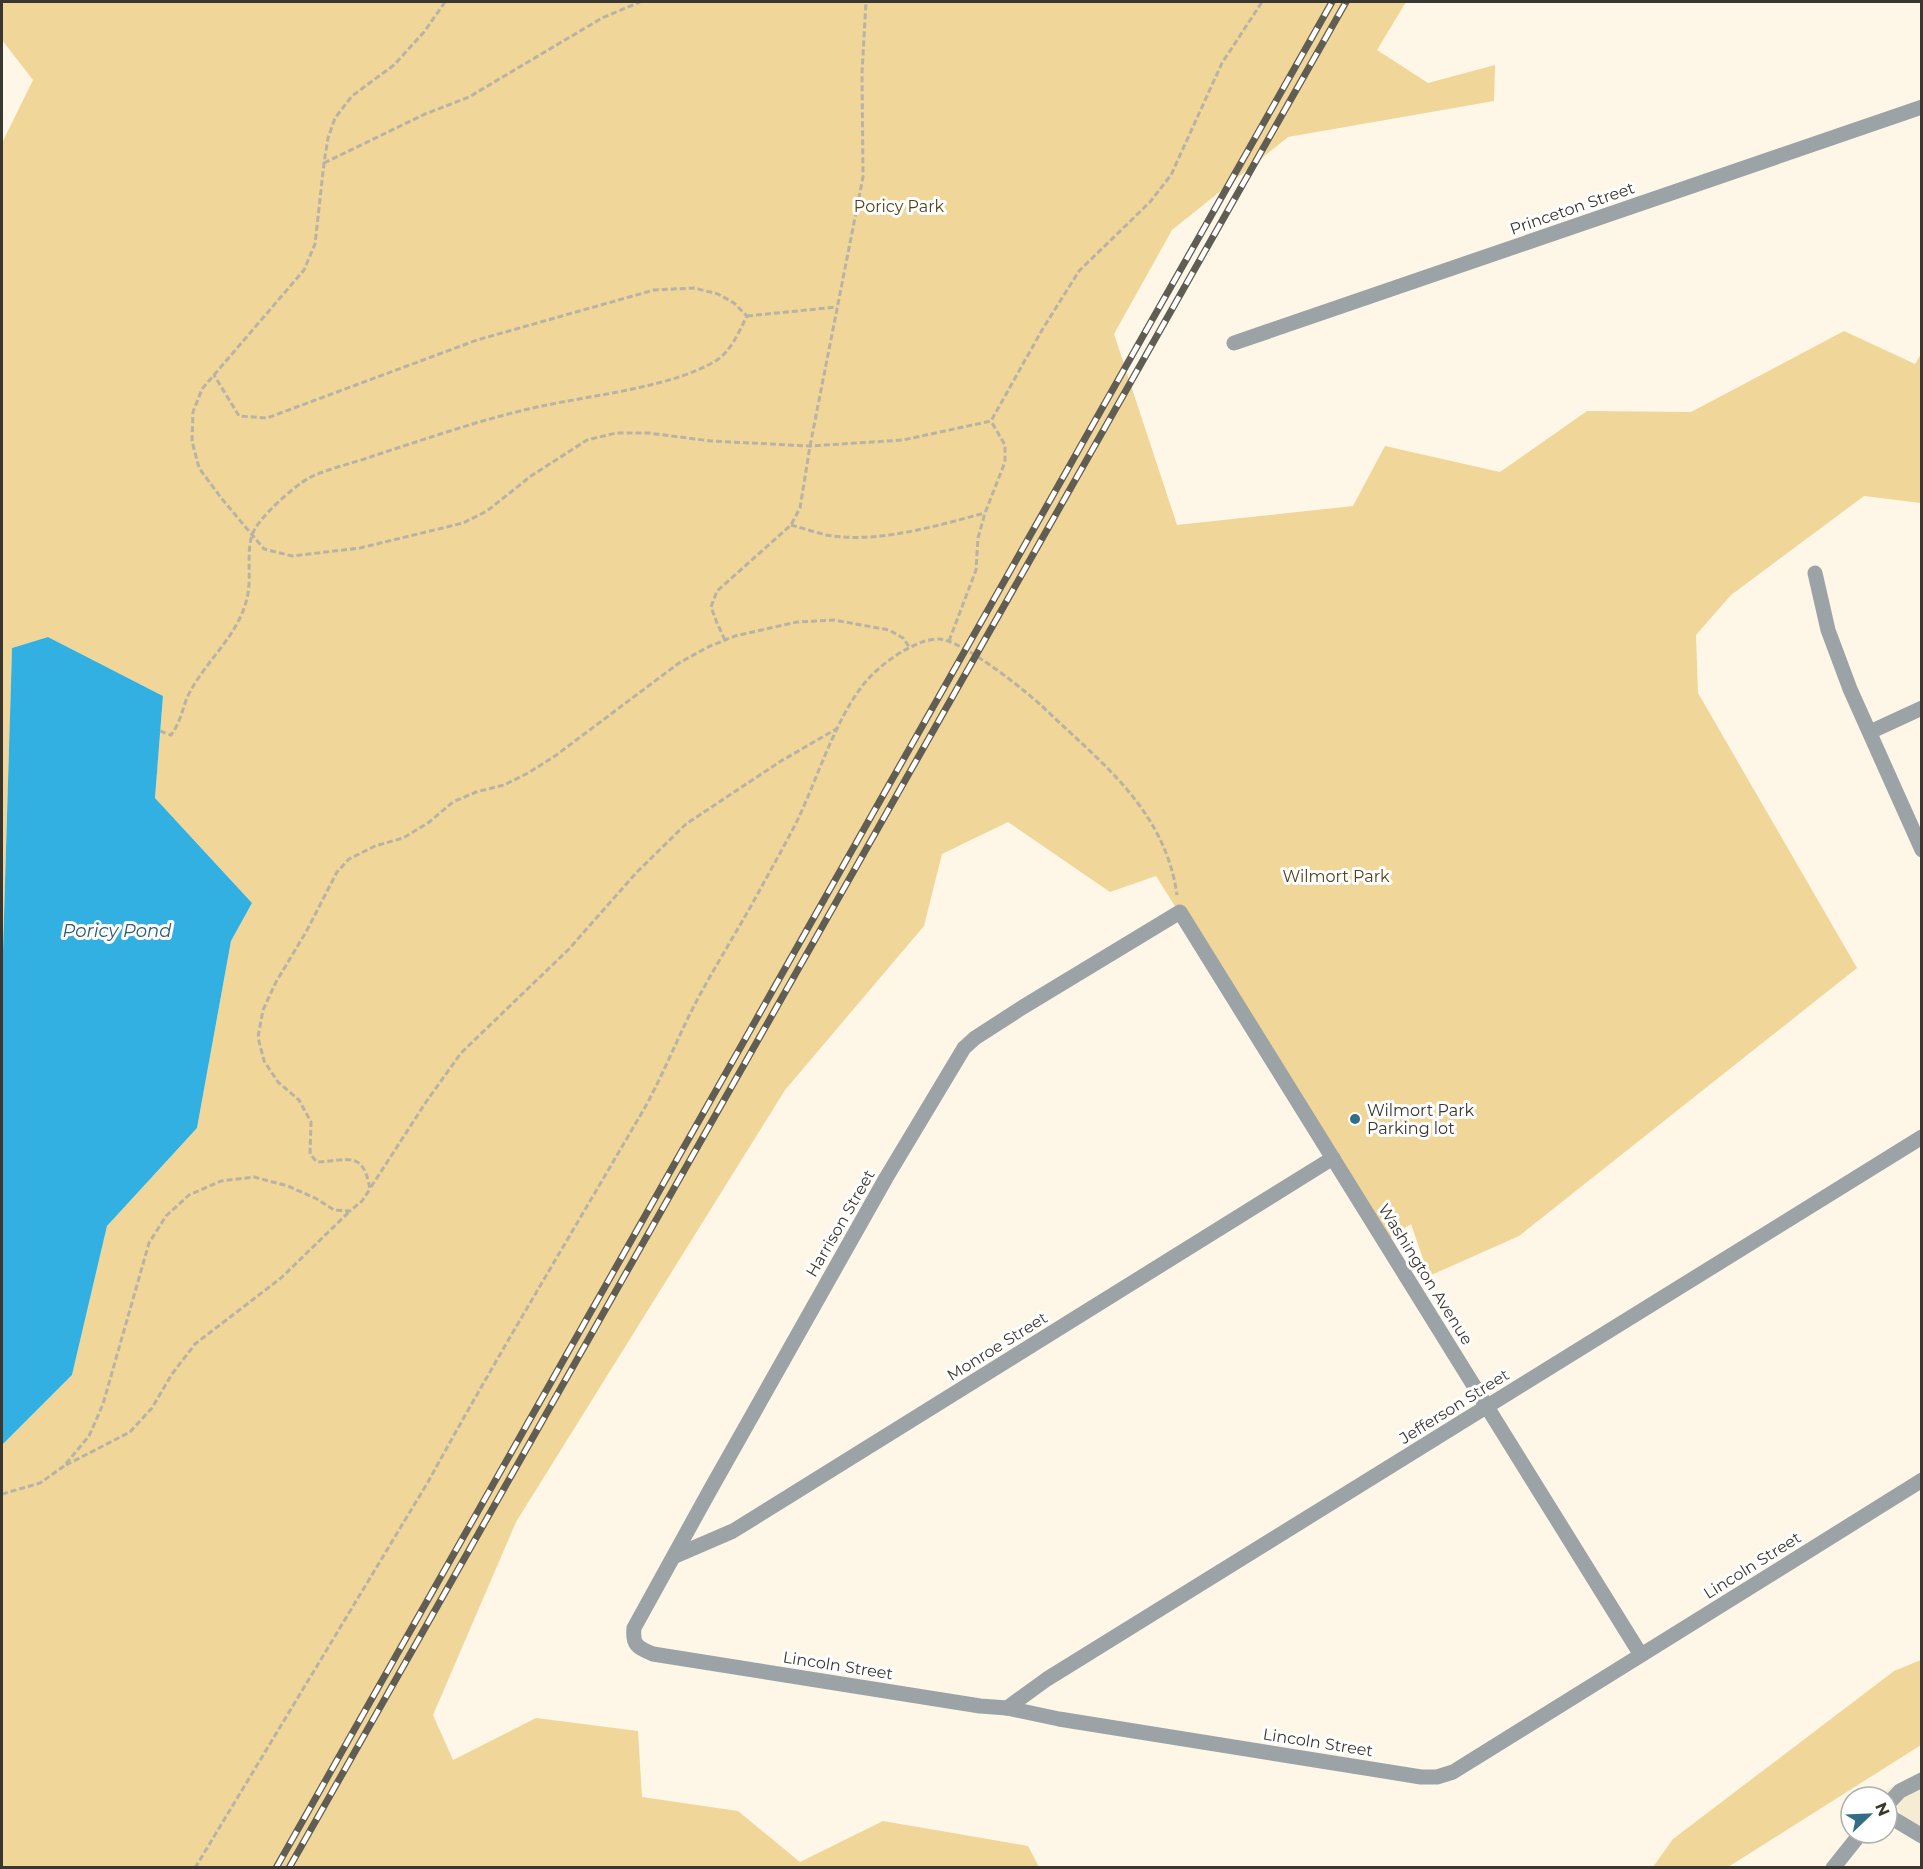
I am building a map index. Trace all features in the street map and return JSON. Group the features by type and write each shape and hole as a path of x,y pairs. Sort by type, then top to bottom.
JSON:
{"street":[{"name":"Princeton Street","path":"1234,344 1922,107"},
{"path":"1815,573 1828,630 1850,689 1922,850"},
{"path":"1869,732 1922,708"},
{"name":"Washington Avenue","path":"1180,912 1641,1655"},
{"name":"Harrison Street","path":"634,1643 634,1628 659,1581 880,1189 964,1048 975,1038 1023,1007 1180,912"},
{"name":"Jefferson Street","path":"1007,1708 1047,1679 1922,1137"},
{"name":"Monroe Street","path":"675,1556 733,1531 1334,1158"},
{"name":"Lincoln Street","path":"634,1643 639,1649 653,1654 968,1704 1007,1708 1059,1719 1421,1777 1437,1777 1453,1772 1922,1480"},
{"path":"1899,1792 1922,1780"},
{"path":"1899,1822 1922,1836"},
{"path":"1833,1868 1851,1845"}],"path":[{"path":"445,2 424,32 394,65 352,96 335,118 328,138 324,163 315,244 304,270 202,389 194,412 192,441 199,468 264,549 292,556 360,548 463,523 487,511 531,476 587,440 616,433 648,433 711,441 810,446 903,440 992,421 1042,330 1079,271 1150,202 1171,175 1222,63 1262,2"},
{"path":"324,163 425,114 469,97 602,18 640,2"},
{"path":"725,640 711,607 717,591 791,525 800,507 863,177 862,73 866,2"},
{"path":"214,375 239,416 267,418 477,340 654,290 694,288 718,294 734,303 747,316"},
{"path":"747,316 837,307"},
{"path":"160,731 171,735 181,718 189,692 233,631 247,598 252,534 263,516 308,478 462,427 541,406 645,385 695,372 719,358 732,345 747,316"},
{"path":"950,641 976,570 978,538 985,513 1005,462 1005,445 992,421"},
{"path":"791,525 827,535 863,537 905,532 985,513"},
{"path":"370,1189 368,1176 360,1163 345,1158 317,1162 310,1154 311,1122 299,1100 278,1082 264,1061 258,1037 263,1010 276,982 306,932 337,872 350,859 375,846 403,838 428,823 453,802 476,792 504,785 537,767 598,725 679,663 725,640 778,626 834,620 889,630 903,638 910,648"},
{"path":"195,1868 428,1482 464,1416 647,1104 697,1001 797,821 852,699 872,674 910,648 926,640 938,639 950,641 1026,691 1129,790 1158,833 1167,852 1174,874 1180,912"},
{"path":"2,1494 40,1483 64,1466 130,1432 152,1407 172,1374 195,1344 281,1278 362,1201 426,1102 462,1053 569,949 645,864 686,824 781,761 839,728"},
{"path":"64,1466 89,1436 103,1404 149,1243 166,1216 189,1194 221,1181 254,1177 288,1186 317,1199 334,1210 350,1211"}],"shaded area":[{"path":"1921,1771 1921,1845 1899,1810 1899,1785 1895,1785"}],"green space":[{"path":"2,2 1406,2 1377,50 1428,83 1495,65 1494,101 1288,137 1172,230 1114,334 1177,525 1353,506 1385,446 1500,472 1587,411 1691,412 1844,331 1915,364 1921,354 1921,503 1864,496 1731,595 1696,635 1698,693 1857,968 1519,1236 1429,1276 1411,1224 1385,1241 1156,876 1110,892 1008,822 942,854 924,926 785,1090 516,1522 433,1715 453,1760 536,1718 638,1731 642,1797 738,1811 800,1862 883,1821 1028,1846 1039,1867 2,1867 2,1445 72,1375 107,1226 197,1128 231,941 252,903 155,798 163,696 48,637 12,648 2,983 2,143 33,80 2,40"},
{"path":"1921,1660 1921,1745 1858,1785 1839,1785 1839,1797 1728,1867 1653,1867 1673,1839 1894,1671"}],"water":[{"name":"Poricy Pond","path":"48,637 163,696 155,798 252,903 231,941 197,1128 107,1226 72,1375 2,1445 2,983 12,648"}],"railway":[{"path":"276,1868 1332,2"},
{"path":"289,1868 1346,2"}],"place":[{"name":"Wilmort Park Parking lot","path":"1355,1119"}],"park label":[{"name":"Poricy Park","path":"899,206"},
{"name":"Wilmort Park","path":"1336,876"}]}
